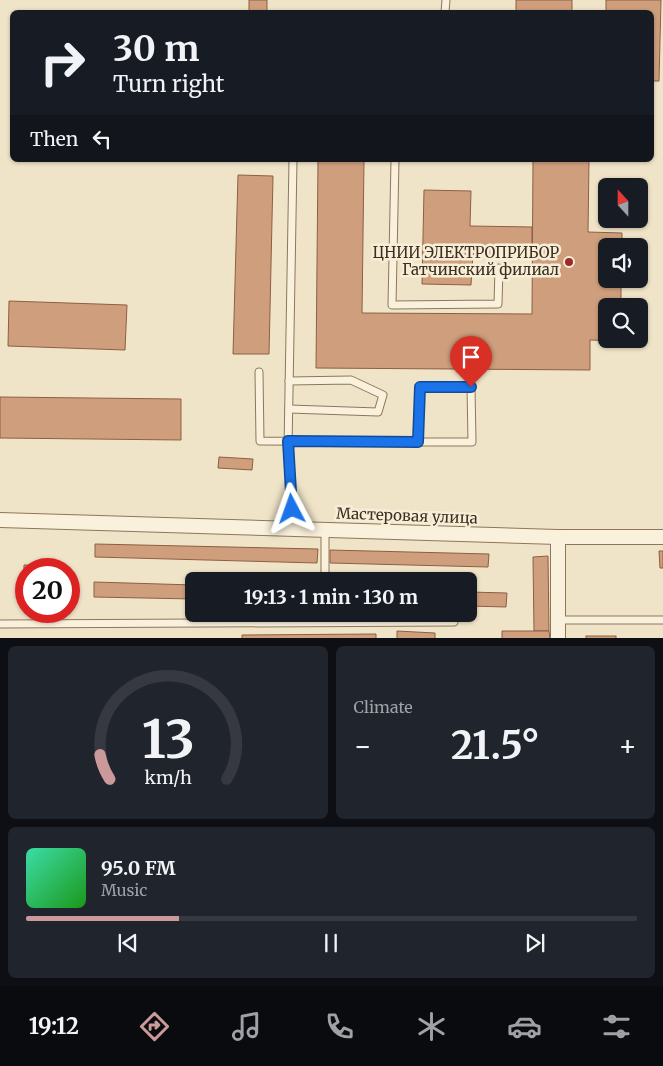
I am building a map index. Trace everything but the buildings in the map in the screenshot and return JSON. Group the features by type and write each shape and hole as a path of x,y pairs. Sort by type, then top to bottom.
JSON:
{"street":[{"name":"Мастеровая улица","path":"0,520 558,537 663,537"},
{"path":"558,537 558,638"}],"lane":[{"path":"292,162 288,441 292,509 306,529"},
{"path":"396,162 392,305 498,304 499,268"},
{"path":"259,372 260,441 418,442 472,442 471,387 420,387 418,442"},
{"path":"289,381 352,380 383,395 378,412 289,409"},
{"path":"324,572 325,530"},
{"path":"558,620 663,620"},
{"path":"0,624 454,622"}],"place":[{"name":"ЦНИИ ЭЛЕКТРОПРИБОР Гатчинский филиал","path":"569,262"}],"route":[{"path":"292,509 288,441 418,442 420,387 471,387"}]}
